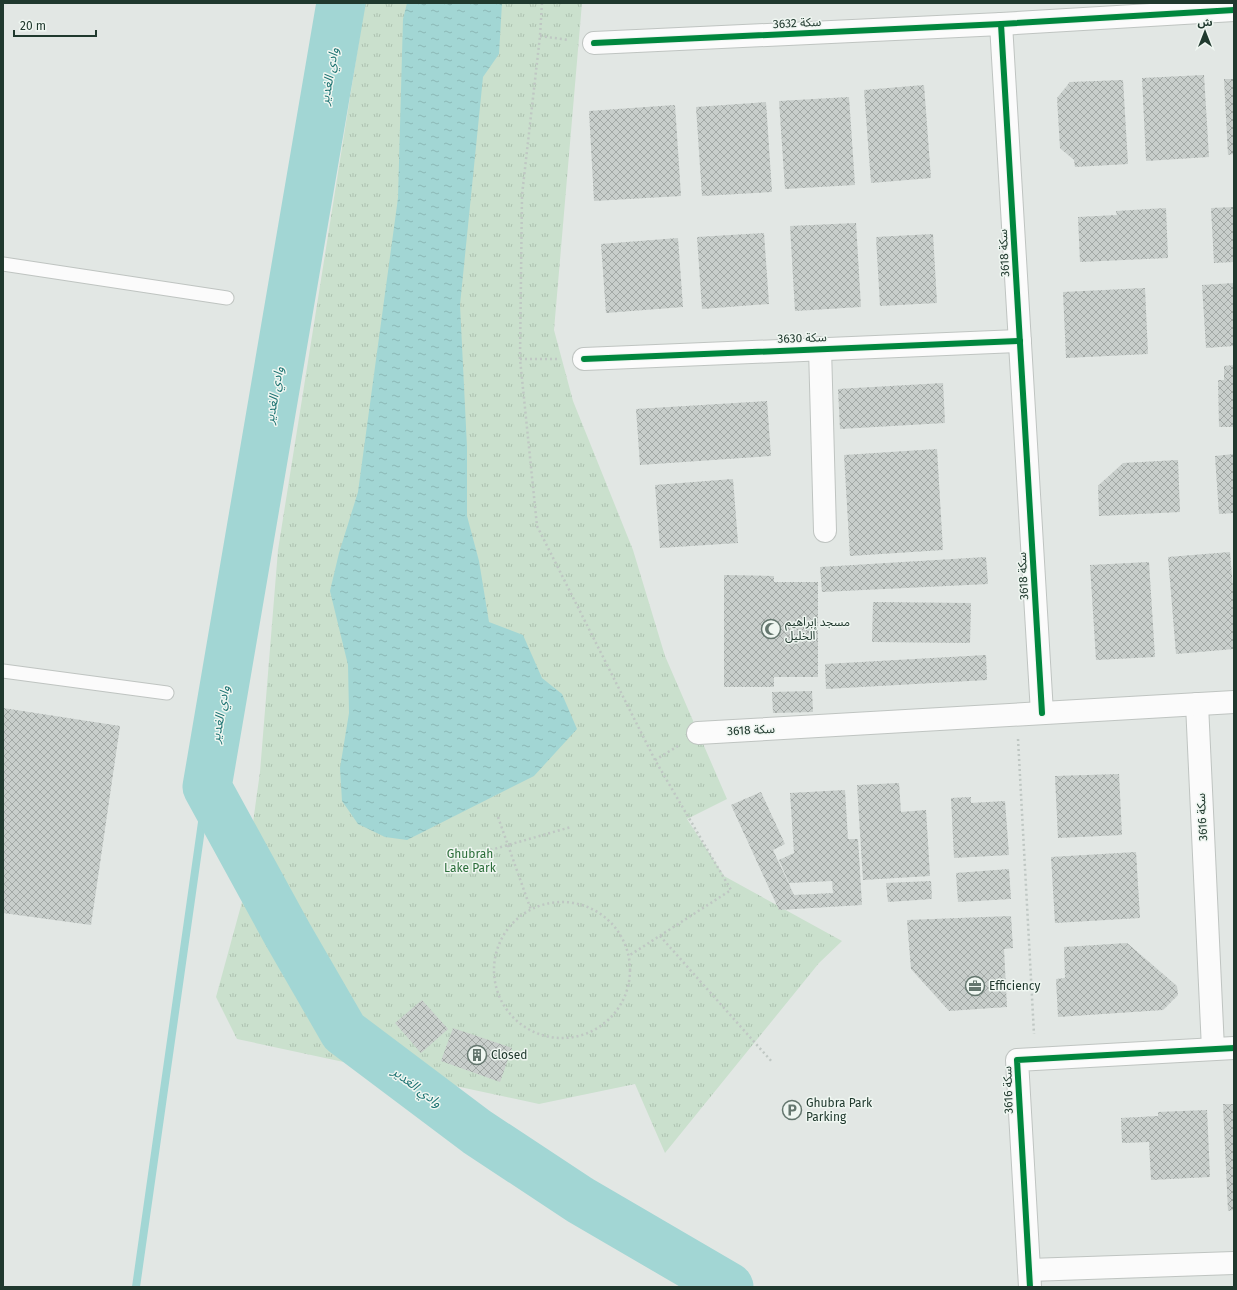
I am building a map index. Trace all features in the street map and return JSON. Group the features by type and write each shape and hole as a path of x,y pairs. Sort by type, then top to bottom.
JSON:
{"street":[{"path":"1001,24 1188,8 1234,10"},
{"name":"سكة 3632","path":"594,43 1001,24"},
{"name":"سكة 3618","path":"1001,24 1042,713"},
{"name":"سكة 3630","path":"584,359 820,348 1020,341"},
{"path":"820,348 824,531"},
{"name":"سكة 3618","path":"698,733 1234,702"},
{"name":"سكة 3616","path":"1030,1279 1017,1060 1223,1049 1197,704"},
{"path":"1030,1279 1234,1263"}],"lane":[{"path":"3,264 227,298"},
{"path":"3,671 168,693"}],"path":[{"path":"542,3 540,36 522,195 520,359 537,526 655,760 731,890 630,955"},
{"path":"540,36 594,43"},
{"path":"520,359 584,359"},
{"path":"1017,715 1035,1059"},
{"path":"498,817 531,910"},
{"path":"452,861 571,826"},
{"path":"551,903 572,903 591,908 609,920 622,936 630,955 631,976 626,998 614,1016 597,1030 577,1037 555,1038 534,1033 516,1020 502,1003 495,983 494,961 501,940 513,923 531,910 551,903"},
{"path":"660,936 773,1064"}],"green space":[{"name":"Ghubrah Lake Park","path":"365,3 582,3 554,330 573,401 633,550 665,656 727,799 687,819 724,876 842,941 819,963 665,1153 635,1084 539,1104 237,1039 216,997 242,902 260,772 278,550"}],"water":[{"path":"407,3 502,3 499,54 483,77 460,305 467,447 467,516 479,561 489,622 523,635 542,678 562,694 577,729 534,776 407,840 385,837 358,824 342,801 340,768 349,713 348,665 330,591 339,553 358,492 398,198 403,19"}],"building":[{"path":"1204,75 1209,157 1146,161 1142,78"},
{"path":"1224,79 1234,79 1234,154 1228,155"},
{"path":"1123,80 1128,164 1075,167 1074,160 1060,148 1057,98 1070,82"},
{"path":"924,85 931,178 871,183 864,90"},
{"path":"849,97 855,185 785,189 779,101"},
{"path":"766,102 772,192 702,196 696,107"},
{"path":"675,105 681,196 594,201 589,111"},
{"path":"1234,207 1234,262 1214,263 1211,208"},
{"path":"1166,208 1168,258 1080,262 1078,217 1117,215 1116,211"},
{"path":"856,223 861,307 795,311 790,226"},
{"path":"764,233 769,304 702,309 697,237"},
{"path":"933,234 937,303 880,306 876,237"},
{"path":"678,238 683,307 606,313 601,244"},
{"path":"1234,283 1234,346 1206,348 1202,285"},
{"path":"1145,288 1148,354 1066,358 1063,292"},
{"path":"1234,365 1234,427 1219,427 1218,380 1224,380 1224,366"},
{"path":"943,383 945,423 840,429 838,389"},
{"path":"767,401 771,456 640,465 636,409"},
{"path":"937,449 943,550 850,556 844,455"},
{"path":"1234,454 1234,513 1219,514 1215,456"},
{"path":"1178,460 1180,512 1099,516 1098,486 1123,463"},
{"path":"733,479 738,543 660,548 655,485"},
{"path":"1230,552 1234,600 1234,649 1176,654 1168,557"},
{"path":"986,557 988,584 822,592 820,567"},
{"path":"1149,562 1155,657 1096,660 1090,565"},
{"name":"مسجد إبراهيم الخليل","path":"724,575 774,576 774,582 818,582 818,677 774,677 774,687 724,687"},
{"path":"873,602 971,603 970,643 872,642"},
{"path":"986,655 987,680 826,689 825,664"},
{"path":"812,691 813,712 773,713 772,692"},
{"path":"3,708 120,726 91,925 3,913"},
{"path":"1119,774 1122,835 1058,838 1055,776"},
{"path":"899,783 901,812 926,810 930,876 863,880 857,785"},
{"path":"845,790 848,839 858,839 862,905 779,910 731,805 761,792 785,844 773,850 794,895 833,893 832,881 789,883 779,860 794,853 790,793"},
{"path":"971,797 971,803 1005,801 1009,855 954,858 951,798"},
{"path":"1136,852 1140,918 1055,923 1051,857"},
{"path":"1009,869 1011,899 958,902 956,873"},
{"path":"931,881 932,899 888,902 886,883"},
{"path":"1011,916 1013,948 1004,949 1007,1007 949,1011 911,969 907,920"},
{"path":"1127,943 1177,986 1178,995 1163,1010 1058,1017 1056,979 1065,978 1064,947"},
{"path":"422,1000 448,1029 421,1053 395,1023"},
{"name":"Closed","path":"453,1028 512,1048 500,1082 441,1061"},
{"path":"1223,1104 1234,1104 1234,1210 1228,1211"},
{"path":"1207,1110 1210,1177 1151,1180 1149,1142 1122,1143 1121,1118 1158,1116 1158,1112"}],"waterway":[{"name":"وادي الغدير","path":"341,3 207,787 288,935 344,1032 477,1132 580,1200 729,1287"},
{"name":"وادي الغدير","path":"136,1287 207,787"}],"cycle path":[{"path":"594,43 1001,24 1234,10"},
{"path":"1001,24 1042,713"},
{"path":"584,359 1020,341"},
{"path":"1030,1287 1017,1060 1234,1048"}],"place":[{"name":"مسجد إبراهيم الخليل","path":"771,629"},
{"name":"Efficiency","path":"975,986"},
{"name":"Closed","path":"477,1055"},
{"name":"Ghubra Park Parking","path":"792,1110"}]}
